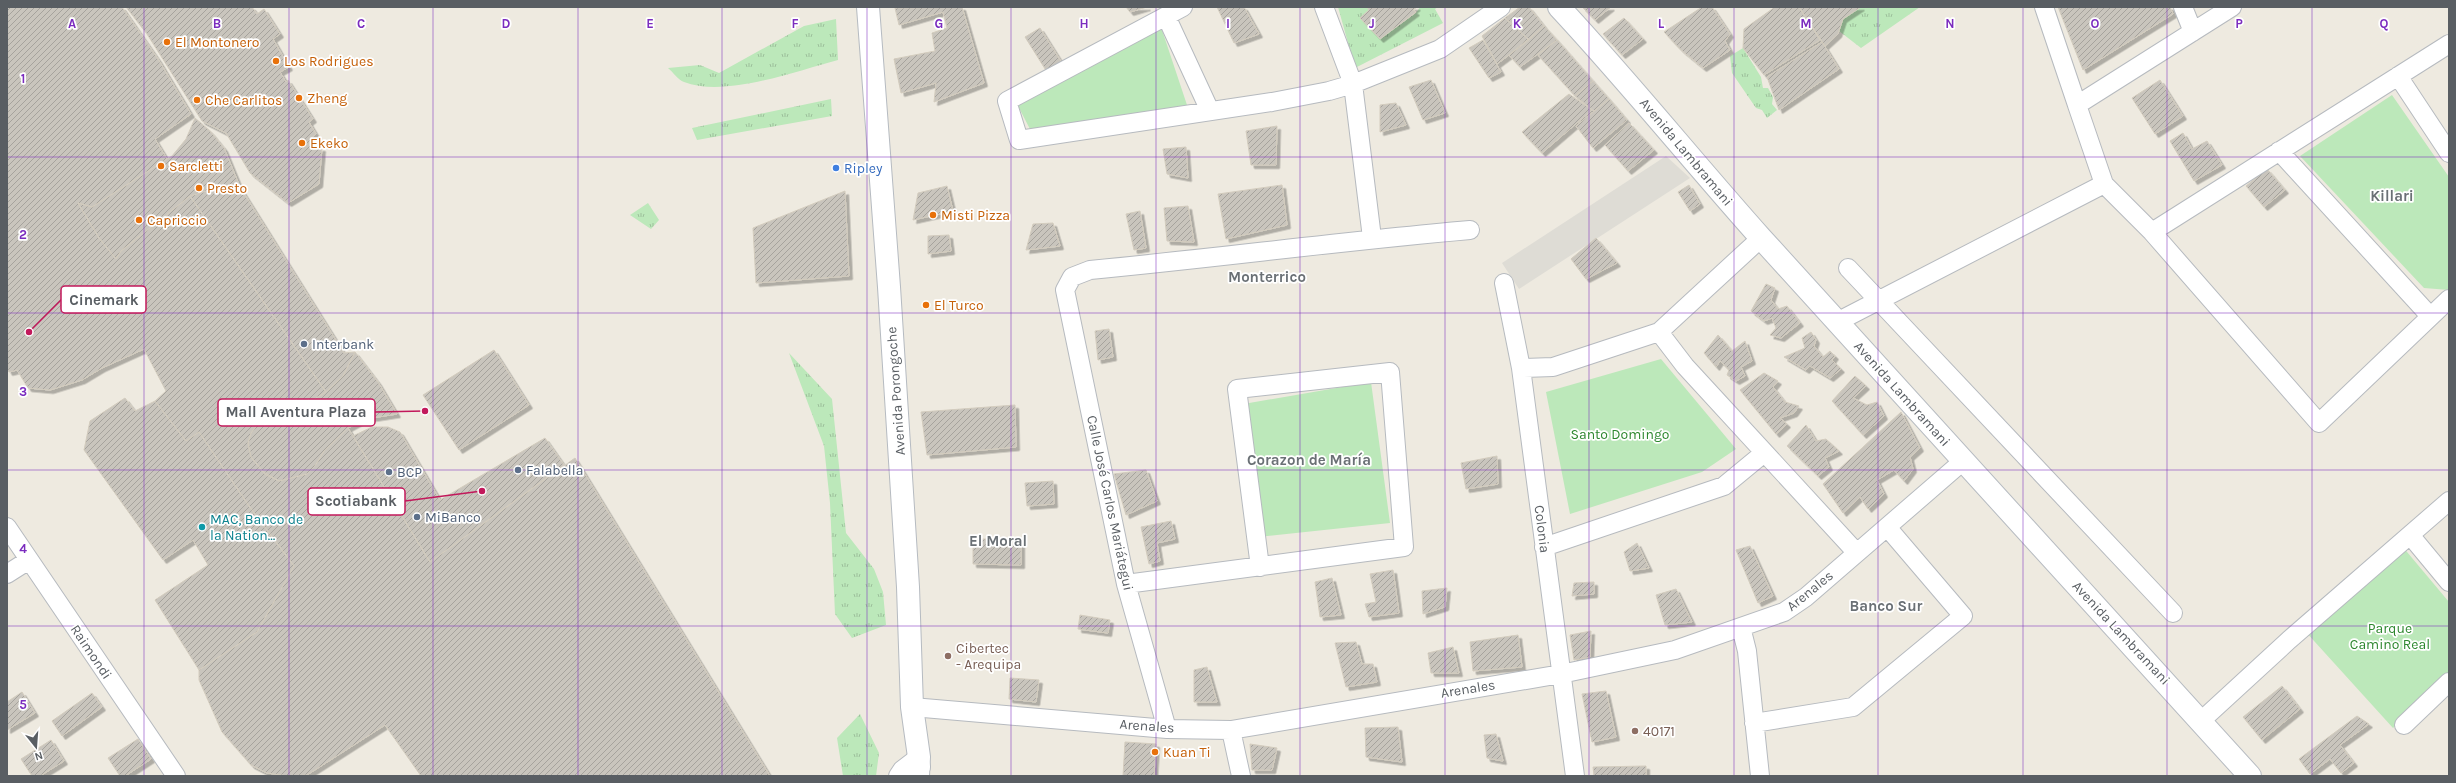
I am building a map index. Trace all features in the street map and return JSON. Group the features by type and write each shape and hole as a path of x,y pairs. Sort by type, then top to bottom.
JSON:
{"main road":[{"name":"Avenida Porongoche","path":"868,7 878,158 889,282 908,587 912,707 920,770"},
{"name":"Avenida Lambramani","path":"1558,7 1660,120 1707,178 1962,462 2202,720 2250,776"}],"street":[{"path":"1183,7 1007,101 1020,140 1272,102 1353,84 1440,49 1501,7"},
{"path":"1324,7 1353,84 1372,238 1470,230"},
{"path":"2044,7 2104,184 2152,232 2319,422 2449,299"},
{"path":"2183,7 2193,32"},
{"path":"2077,105 2232,7"},
{"path":"1166,16 1210,111"},
{"path":"2152,232 2449,44"},
{"path":"2398,76 2449,153"},
{"path":"2279,151 2430,316"},
{"path":"1837,322 2104,184"},
{"name":"Calle José Carlos Mariátegui","path":"1167,729 1126,584 1065,290 1072,277 1090,270 1220,258 1372,238"},
{"path":"1521,368 1552,367 1659,332 1761,238"},
{"path":"1848,268 2172,613"},
{"name":"Colonia","path":"1504,283 1521,368 1575,776"},
{"path":"1659,332 1685,366 1856,552"},
{"path":"1126,584 1260,567 1404,547 1390,372 1237,389 1260,567"},
{"path":"1544,547 1724,486 1764,453"},
{"name":"Arenales","path":"912,707 1167,729 1231,730 1561,674 1676,650 1784,612 1806,597 1856,552 1962,462"},
{"path":"2202,720 2449,501"},
{"name":"Raimondi","path":"7,527 176,776"},
{"path":"1754,723 1853,707 1964,616 1886,527"},
{"path":"2410,535 2449,582"},
{"path":"7,574 29,560"},
{"path":"1741,627 1747,651 1760,776"},
{"path":"2404,725 2449,682"},
{"path":"1231,730 1241,776"},
{"path":"898,776 902,770 920,770"}],"shaded area":[{"path":"1666,156 1690,178 1519,289 1502,263"}],"green space":[{"path":"1338,7 1367,7 1369,10 1360,18 1380,39 1416,13 1420,7 1438,7 1435,9 1443,23 1355,68"},
{"path":"1861,7 1920,7 1861,48 1839,31 1843,19"},
{"path":"836,19 838,60 761,81 719,87 701,86 684,82 668,68 700,65 719,73 804,26"},
{"path":"1160,24 1187,105 1032,133 1015,100"},
{"path":"1743,48 1761,77 1763,88 1768,88 1773,97 1772,104 1777,110 1767,118 1762,110 1756,108 1732,73 1730,56"},
{"path":"2392,95 2449,177 2449,290 2424,288 2300,156"},
{"path":"831,99 832,116 697,140 692,128"},
{"path":"648,203 659,220 651,229 630,215"},
{"path":"789,353 832,399 846,533 874,569 883,592 886,625 852,638 835,614 830,503 824,446"},
{"name":"Santo Domingo","path":"1661,359 1736,449 1702,472 1570,514 1546,392"},
{"path":"1371,382 1390,523 1249,538 1232,406"},
{"name":"Parque Camino Real","path":"2402,546 2449,602 2449,677 2393,728 2305,631"},
{"path":"860,714 879,753 876,776 843,776 837,738"}],"building":[{"path":"7,7 122,7 158,59 191,114 155,139 167,159 92,207 78,203 99,238 116,259 121,251 190,196 326,392 308,403 286,407 273,413 259,423 251,433 248,443 251,457 262,471 279,481 307,474 315,466 324,451 348,428 430,562 575,458 770,776 421,776 385,725 307,775 288,776 267,773 251,765 222,732 199,680 199,670 257,632 294,566 249,506 199,432 186,441 155,401 166,391 144,349 102,368 82,380 50,390 28,388 17,370 9,372 7,368"},
{"path":"126,7 252,7 257,14 264,9 280,34 273,39 289,67 280,72 286,82 288,80 313,119 309,122 316,134 310,139 315,148 322,148 319,184 288,203 250,173 226,133 202,121 147,34"},
{"path":"962,7 984,83 934,102 936,83 901,93 894,59 935,51 932,33 947,28 943,12 899,25 895,8"},
{"path":"1126,7 1147,7 1130,12"},
{"path":"1217,7 1244,7 1259,34 1234,43"},
{"path":"1367,7 1417,7 1413,10 1416,12 1380,39 1360,18 1369,10"},
{"path":"1520,7 1529,7 1544,26 1529,40 1505,18"},
{"path":"1582,7 1611,7 1595,20"},
{"path":"1702,7 1712,7 1730,34 1725,41 1730,50 1703,68 1680,49 1664,32"},
{"path":"1775,7 1799,7 1820,40 1764,75 1743,48 1744,29"},
{"path":"1799,7 1861,7 1843,19 1838,34 1825,46"},
{"path":"2058,7 2170,7 2173,14 2083,70"},
{"path":"1505,18 1529,40 1497,64 1482,36"},
{"path":"1624,18 1643,39 1622,55 1603,34"},
{"path":"1544,26 1557,40 1520,67 1509,55"},
{"path":"1040,28 1062,63 1047,72 1025,37"},
{"path":"1483,40 1501,72 1489,78 1469,48"},
{"path":"1557,40 1593,81 1575,96 1538,55"},
{"path":"1822,42 1839,69 1779,110 1767,77"},
{"path":"1431,80 1445,113 1423,120 1409,87"},
{"path":"2160,80 2183,116 2155,134 2132,98"},
{"path":"1593,81 1609,99 1594,111 1575,96"},
{"path":"1569,94 1592,110 1542,153 1522,132"},
{"path":"1609,99 1627,120 1593,148 1576,126"},
{"path":"1396,103 1406,125 1380,132 1380,105"},
{"path":"195,118 210,131 224,148 240,187 216,188 190,196 121,251 116,259 99,238 78,203 92,207 172,156 186,139"},
{"path":"1629,123 1654,150 1628,171 1605,145"},
{"path":"1277,126 1276,165 1251,165 1246,131"},
{"path":"2183,133 2192,149 2207,141 2222,165 2194,181 2170,141"},
{"path":"1186,147 1188,178 1167,174 1163,149"},
{"path":"2267,169 2285,190 2264,207 2246,186"},
{"path":"1282,185 1287,225 1226,239 1218,194"},
{"path":"1689,185 1700,204 1690,211 1678,192"},
{"path":"947,186 953,211 913,220 918,193"},
{"path":"240,187 344,353 355,352 343,376 326,392 190,196 216,188"},
{"path":"845,191 849,276 756,283 753,228"},
{"path":"1188,206 1194,242 1167,241 1164,208"},
{"path":"1140,211 1146,248 1134,250 1126,214"},
{"path":"1053,223 1060,246 1026,250 1033,224"},
{"path":"949,235 951,251 928,254 928,236"},
{"path":"1596,238 1617,263 1586,279 1571,259"},
{"path":"1766,284 1775,288 1771,300 1778,309 1787,306 1800,323 1781,338 1770,335 1776,328 1772,318 1764,321 1751,311"},
{"path":"1109,329 1113,357 1098,360 1095,331"},
{"path":"1811,332 1816,340 1814,346 1823,357 1830,351 1835,356 1832,360 1841,369 1830,378 1810,366 1806,370 1784,357 1805,348 1802,338"},
{"path":"1718,335 1732,351 1745,341 1752,361 1741,367 1745,376 1736,381 1727,375 1729,370 1720,361 1716,367 1704,353"},
{"path":"494,350 529,405 459,450 423,395"},
{"path":"355,352 378,382 397,414 365,419 348,428 324,451 315,466 307,474 279,481 266,475 251,457 248,443 251,433 259,423 273,413 286,407 308,403 326,392 343,376"},
{"path":"1764,373 1778,381 1773,387 1785,402 1799,406 1794,413 1780,418 1787,424 1776,434 1740,390"},
{"path":"1855,376 1866,386 1853,398 1867,405 1877,402 1884,416 1863,435 1832,401"},
{"name":"MAC, Banco de la Nation...","path":"125,398 135,411 155,401 186,441 199,432 249,506 294,566 257,632 199,670 155,600 208,565 193,540 163,560 84,450 90,421"},
{"path":"1015,405 1016,447 927,455 921,412"},
{"path":"1901,412 1920,448 1910,457 1913,469 1904,481 1894,470 1877,480 1884,494 1868,509 1860,497 1843,513 1823,484"},
{"path":"1806,425 1816,441 1826,439 1839,451 1825,458 1829,467 1818,476 1787,446"},
{"path":"372,427 388,427 400,432 440,500 545,438 564,465 430,562 353,436"},
{"path":"1497,456 1498,484 1466,489 1461,463"},
{"path":"1146,470 1157,501 1126,515 1114,474"},
{"path":"1053,481 1054,504 1027,506 1025,483"},
{"path":"1171,521 1175,539 1157,543 1160,561 1149,564 1141,527"},
{"path":"973,539 1021,539 1021,565 973,564"},
{"path":"1637,543 1649,568 1630,571 1624,552"},
{"path":"1750,546 1773,596 1758,603 1736,550"},
{"path":"1393,570 1399,613 1369,617 1365,604 1376,602 1370,574"},
{"path":"1332,578 1341,615 1320,617 1315,582"},
{"path":"1594,582 1594,594 1572,596 1574,583"},
{"path":"1447,588 1445,607 1423,614 1422,591"},
{"path":"1676,589 1692,622 1665,625 1656,595"},
{"path":"1080,615 1110,620 1108,633 1078,629"},
{"path":"1591,631 1590,657 1574,660 1570,635"},
{"path":"1518,635 1522,667 1473,671 1470,642"},
{"path":"1356,642 1362,664 1373,664 1377,682 1346,687 1335,643"},
{"path":"1453,647 1459,673 1431,673 1428,653"},
{"path":"1207,667 1217,702 1194,702 1194,670"},
{"path":"1010,678 1039,680 1036,702 1009,699"},
{"path":"2282,686 2300,709 2262,740 2243,717"},
{"path":"1606,691 1616,737 1592,742 1582,694"},
{"path":"22,692 35,713 7,730 7,702"},
{"path":"92,693 102,707 62,736 52,721"},
{"path":"2357,716 2369,724 2340,745 2354,763 2341,773 2330,759 2310,774 2299,759"},
{"path":"1398,727 1402,762 1366,757 1365,728"},
{"path":"1496,734 1503,761 1487,758 1484,735"},
{"path":"138,739 151,759 125,776 120,776 108,758"},
{"path":"51,740 64,761 40,776 32,776 21,759"},
{"path":"1125,742 1156,744 1154,776 1123,776"},
{"path":"1250,744 1277,748 1272,770 1252,770"},
{"path":"1646,766 1646,776 1594,776 1593,767"}],"place":[{"name":"El Montonero","path":"167,42"},
{"name":"Los Rodrigues","path":"276,61"},
{"name":"Zheng","path":"299,98"},
{"name":"Che Carlitos","path":"197,100"},
{"name":"Ekeko","path":"302,143"},
{"name":"Sarcletti","path":"161,166"},
{"name":"Ripley","path":"836,168"},
{"name":"Presto","path":"199,188"},
{"name":"Misti Pizza","path":"933,215"},
{"name":"Capriccio","path":"139,220"},
{"name":"El Turco","path":"926,305"},
{"name":"Cinemark","path":"29,332"},
{"name":"Interbank","path":"304,344"},
{"name":"Mall Aventura Plaza","path":"425,411"},
{"name":"Falabella","path":"518,470"},
{"name":"BCP","path":"389,472"},
{"name":"Scotiabank","path":"482,491"},
{"name":"MiBanco","path":"417,517"},
{"name":"MAC, Banco de la Nation...","path":"202,527"},
{"name":"Cibertec - Arequipa","path":"948,656"},
{"name":"40171","path":"1635,731"},
{"name":"Kuan Ti","path":"1155,752"}],"district":[{"name":"Killari","path":"2392,196"},
{"name":"Monterrico","path":"1267,277"},
{"name":"Corazon de María","path":"1309,460"},
{"name":"El Moral","path":"998,541"},
{"name":"Banco Sur","path":"1886,606"}]}
